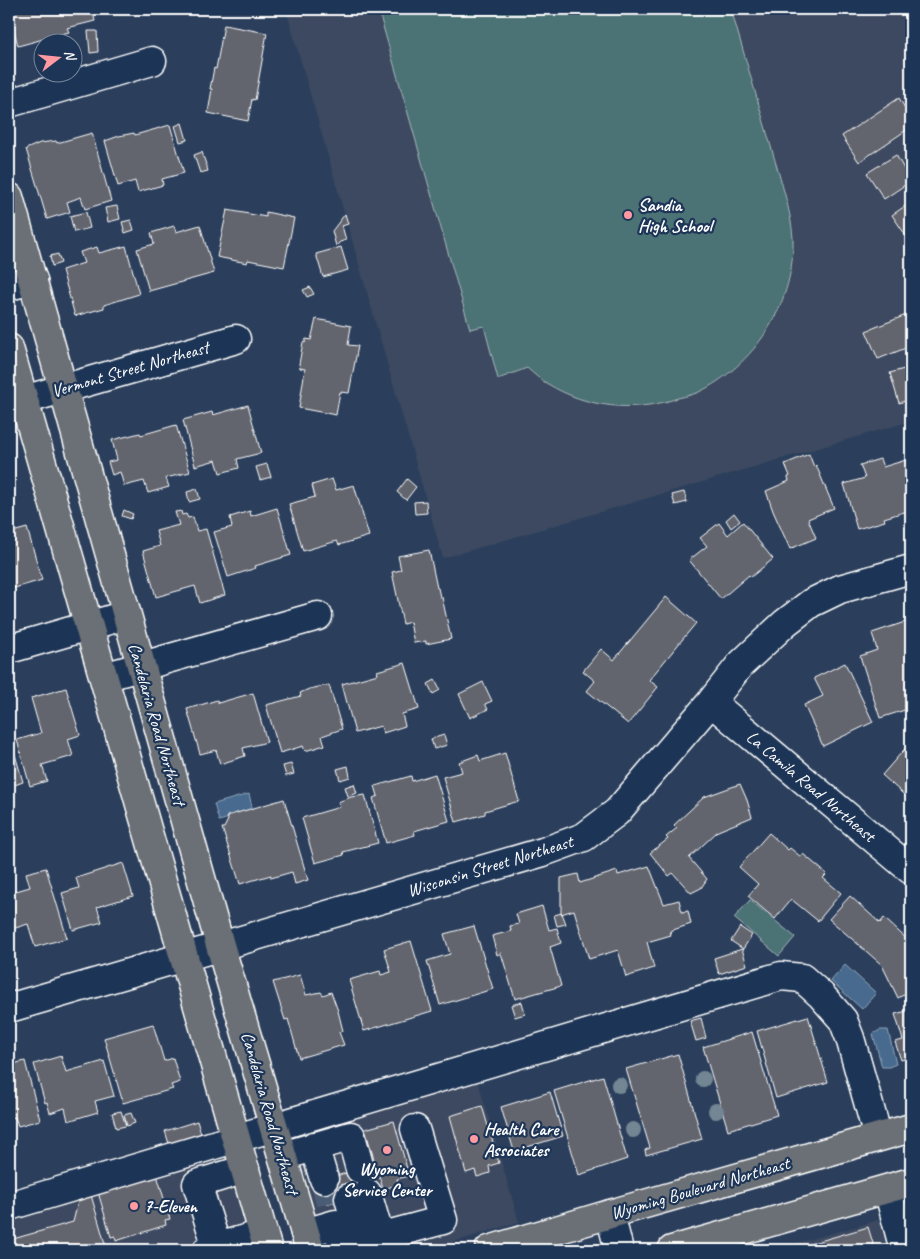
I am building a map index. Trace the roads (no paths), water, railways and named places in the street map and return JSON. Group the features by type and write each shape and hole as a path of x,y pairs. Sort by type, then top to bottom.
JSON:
{"main road":[{"name":"Candelaria Road Northeast","path":"9,197 21,283 64,389 126,616 307,1241"},
{"path":"9,348 266,1242"},
{"name":"Wyoming Boulevard Northeast","path":"489,1250 911,1128"},
{"path":"672,1250 900,1186"}],"street":[{"path":"9,103 152,61"},
{"name":"Vermont Street Northeast","path":"24,400 236,339"},
{"name":"Wisconsin Street Northeast","path":"9,1008 543,852 584,837 617,812 711,702 740,665 785,623 811,604 840,589 911,569"},
{"path":"9,649 126,616"},
{"path":"104,677 318,616"},
{"name":"La Camila Road Northeast","path":"711,702 911,870"},
{"path":"9,1206 781,976 802,978 821,995 843,1020 850,1038 878,1138"},
{"path":"283,1156 351,1136 344,1191 343,1246 369,1243 443,1220 415,1129"},
{"path":"323,1144 369,1243"},
{"path":"245,1169 197,1184 214,1249 266,1242"},
{"path":"900,1186 904,1250"},
{"path":"307,1241 344,1191"},
{"path":"610,1214 619,1250"}],"tunnel":[{"path":"324,1179 330,1203"}],"place":[{"name":"Sandia High School","path":"628,215"},
{"name":"Health Care Associates","path":"474,1139"},
{"name":"Wyoming Service Center","path":"387,1150"},
{"name":"7-Eleven","path":"134,1206"}]}
